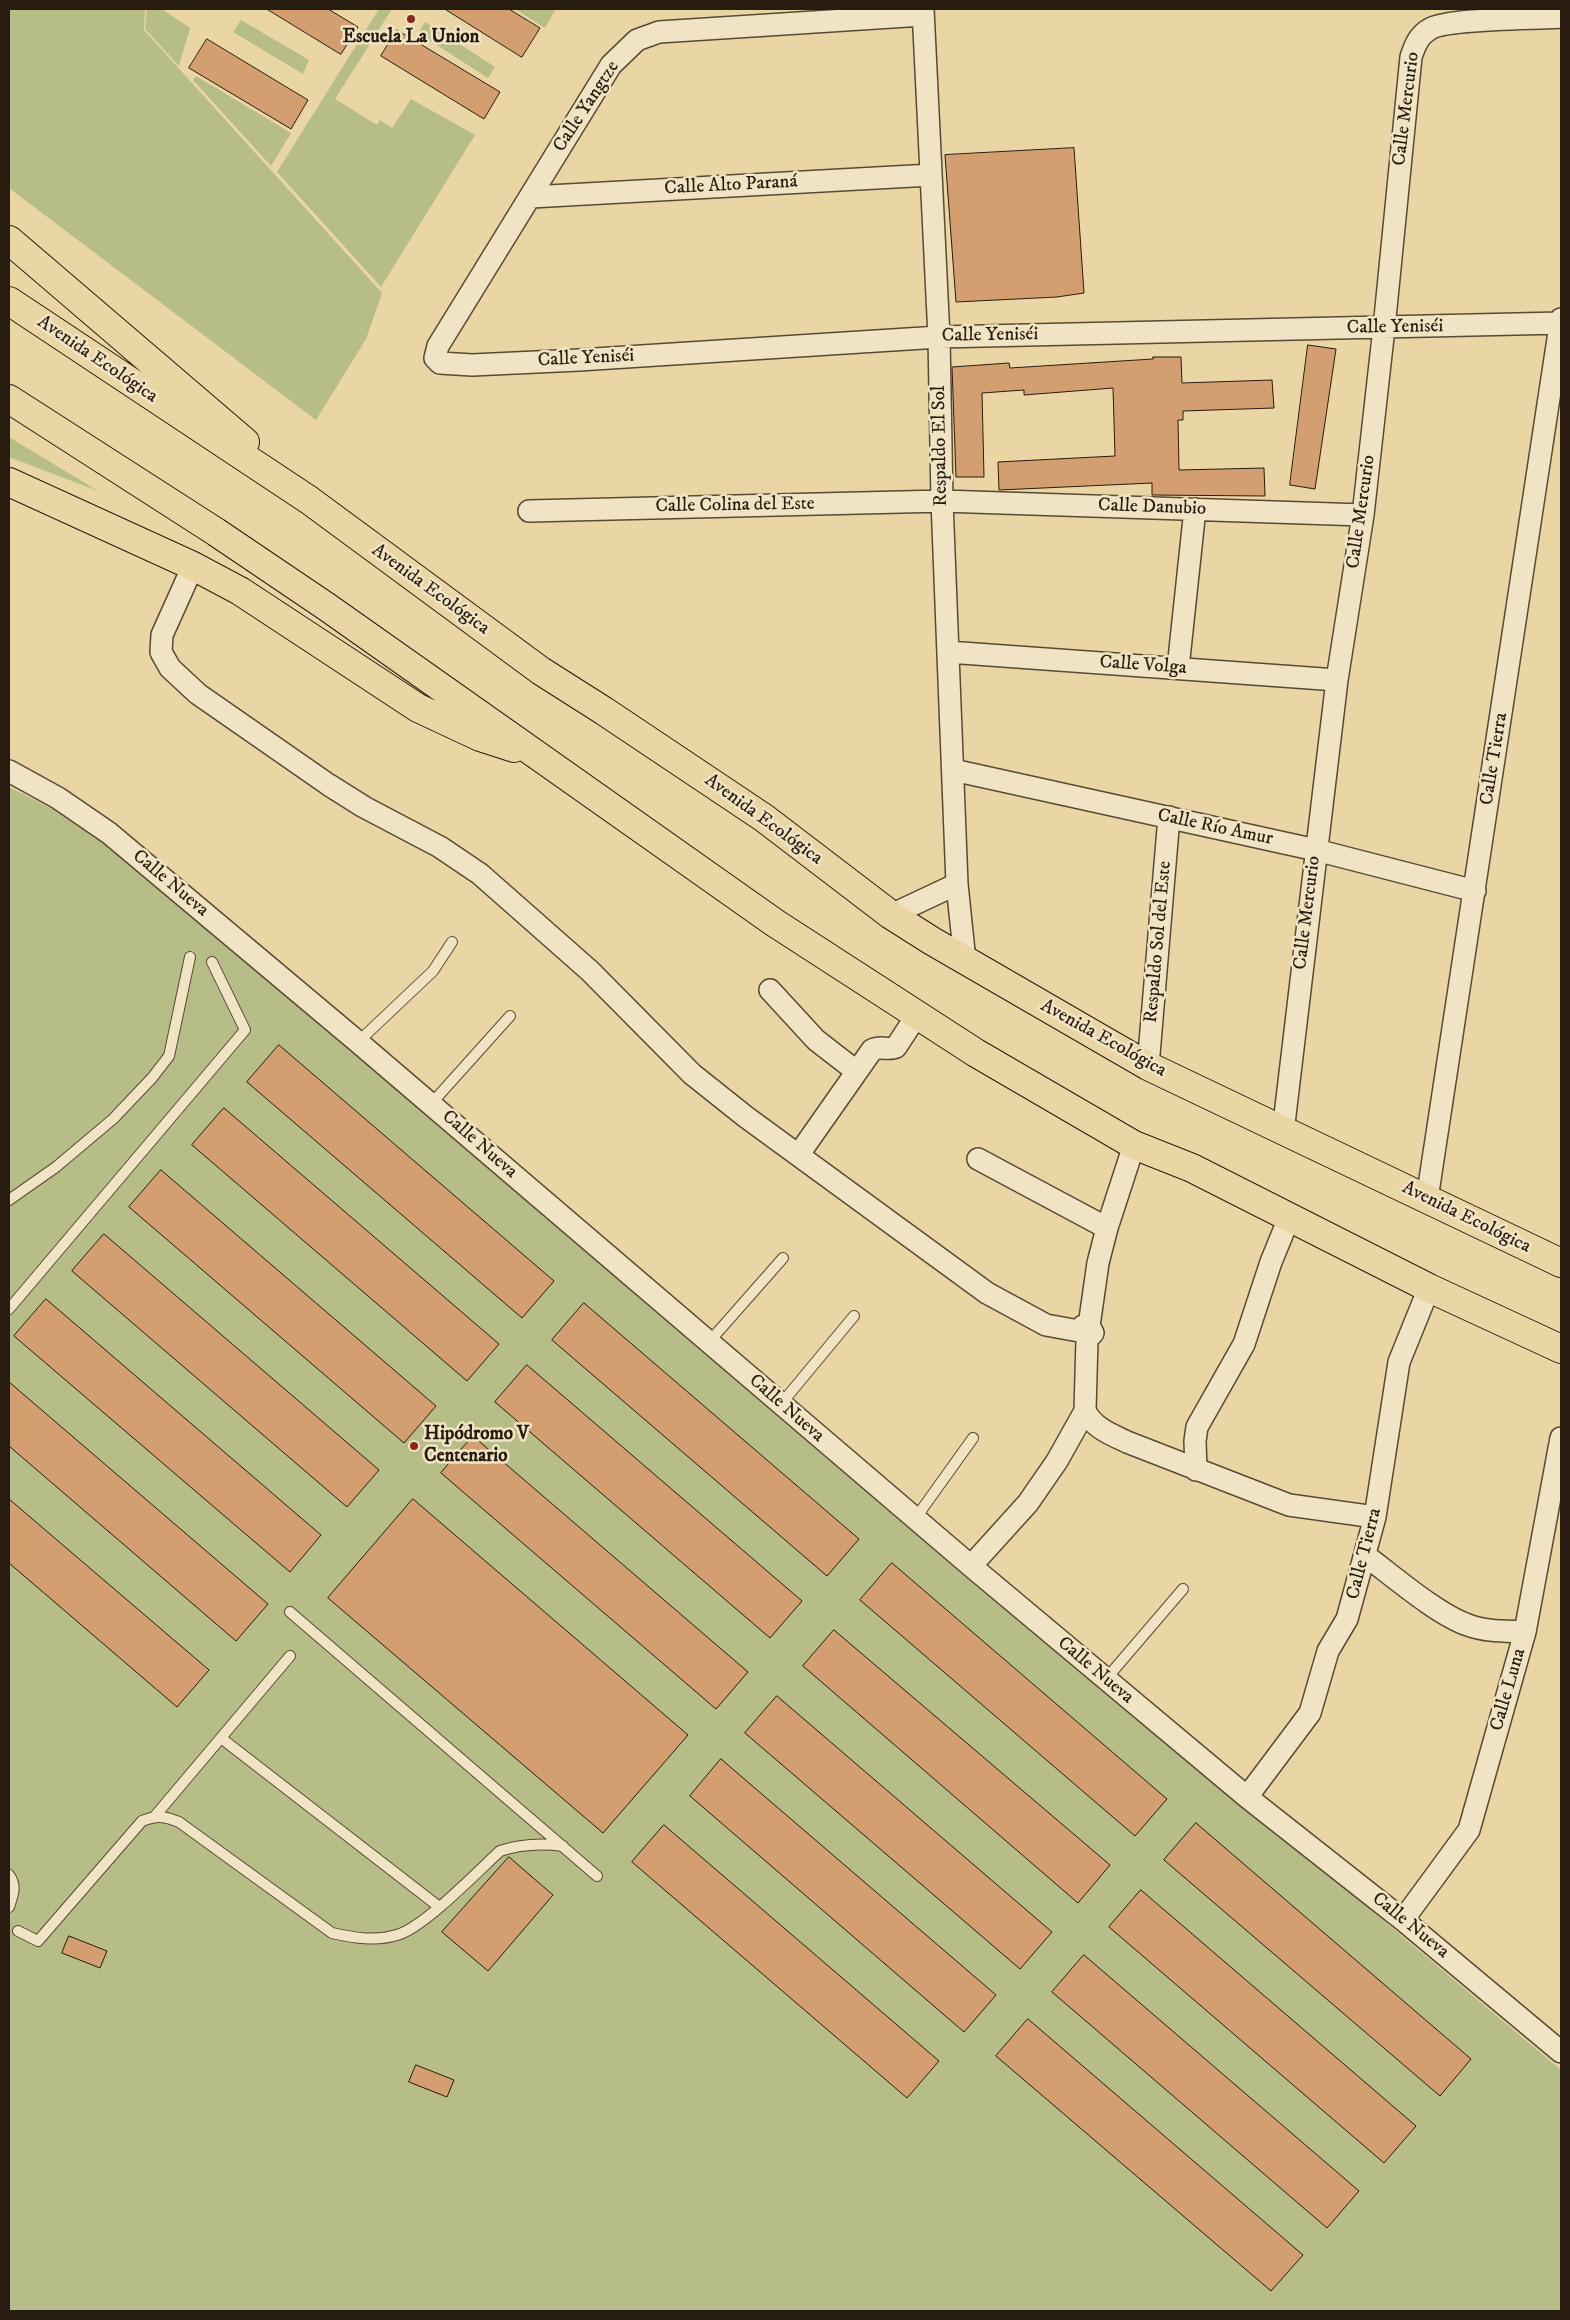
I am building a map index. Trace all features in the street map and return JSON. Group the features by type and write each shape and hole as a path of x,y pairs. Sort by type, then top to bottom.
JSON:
{"main road":[{"path":"9,240 214,414 309,500"},
{"name":"Avenida Ecológica","path":"9,301 309,500 541,671 764,818 891,915 965,961 1148,1066 1561,1263"},
{"path":"9,399 232,543 543,758 775,923 976,1053 1134,1145 1192,1168 1429,1288 1561,1349"},
{"path":"9,482 193,566 240,591 418,708 480,737 543,758"}],"street":[{"name":"Respaldo El Sol","path":"923,12 939,337 942,501 957,884 965,961"},
{"name":"Calle Yangtze","path":"438,346 610,65 637,40 659,32 923,12"},
{"name":"Calle Mercurio","path":"1283,1132 1337,680 1363,515 1411,57 1417,40 1430,28 1452,23 1561,17"},
{"name":"Calle Alto Paraná","path":"531,196 931,175"},
{"name":"Calle Tierra","path":"1427,1199 1561,319"},
{"name":"Calle Yeniséi","path":"438,346 435,358 440,363 472,365 939,337 1561,323"},
{"name":"Calle Danubio","path":"942,501 1363,515"},
{"name":"Calle Colina del Este","path":"529,511 942,501"},
{"path":"1178,668 1195,509"},
{"path":"193,566 162,635 162,652 170,668 198,694 329,785 364,807 440,847 480,874 590,971 692,1074 746,1117 987,1293 1046,1325 1085,1332"},
{"name":"Calle Volga","path":"948,652 1337,680"},
{"name":"Calle Río Amur","path":"953,770 1316,850 1475,891"},
{"name":"Calle Nueva","path":"9,771 58,798 109,833 431,1104 915,1519 1106,1680 1247,1797 1403,1920 1561,2052"},
{"name":"Respaldo Sol del Este","path":"1148,1066 1169,818"},
{"path":"891,915 957,884"},
{"path":"770,990 808,1032 856,1072"},
{"path":"799,1154 874,1048 891,1049 896,1047 916,1015"},
{"path":"1134,1145 1107,1228 1098,1263 1085,1332 1085,1411 1090,1421 1102,1430 1196,1470 1289,1505 1375,1517"},
{"path":"978,1159 1107,1228"},
{"path":"1196,1470 1194,1441 1197,1427 1244,1344 1271,1262 1289,1218"},
{"name":"Calle Tierra","path":"1247,1797 1310,1713 1328,1650 1348,1619 1375,1517 1399,1362 1429,1288"},
{"path":"971,1566 1028,1503 1057,1461 1085,1411"},
{"name":"Calle Luna","path":"1403,1920 1469,1830 1525,1632 1561,1438"},
{"path":"1366,1556 1451,1618 1468,1626 1487,1630 1525,1632"}],"lane":[{"path":"358,1042 433,971 452,942"},
{"path":"9,1200 56,1167 113,1119 158,1071 169,1056 190,957"},
{"path":"9,1309 245,1030 212,962"},
{"path":"431,1104 510,1016"},
{"path":"709,1342 783,1258"},
{"path":"781,1404 854,1316"},
{"path":"915,1519 973,1438"},
{"path":"1106,1680 1183,1589"},
{"path":"290,1612 597,1876"},
{"path":"155,1816 290,1656"},
{"path":"221,1738 438,1906"},
{"path":"17,1928 38,1941 142,1821 155,1816 166,1816 178,1822 332,1933 356,1938 378,1938 399,1934 417,1925 500,1852 531,1844 562,1846"},
{"path":"9,1875 14,1884 14,1894 9,1907"}],"green space":[{"path":"9,9 145,9 144,30 382,293 366,339 316,420 9,188"},
{"path":"147,9 162,9 190,28 179,66 145,29"},
{"path":"379,9 392,9 335,99 377,125 380,120 392,128 411,99 475,135 381,287 277,172"},
{"path":"515,9 556,9 545,28"},
{"path":"241,20 309,60 303,74 233,32"},
{"path":"425,22 495,67 488,78 418,33"},
{"path":"196,76 291,133 271,166 193,80"},
{"path":"9,437 98,491 9,457"},
{"name":"Hipódromo V Centenario","path":"9,787 77,821 1561,2070 1561,2311 9,2311"}],"building":[{"path":"267,9 328,9 358,27 341,54"},
{"path":"445,9 509,9 540,28 522,57"},
{"path":"397,30 500,92 484,119 381,56"},
{"path":"207,39 308,100 291,129 189,68"},
{"path":"1074,148 1084,293 1057,297 956,302 945,155"},
{"path":"1308,345 1336,349 1315,489 1290,485"},
{"path":"1153,357 1181,357 1182,383 1272,380 1274,408 1183,411 1183,420 1178,420 1179,470 1264,468 1265,496 1152,495 1152,483 999,490 998,462 1115,456 1113,388 1024,395 1024,390 982,393 984,477 956,477 952,367 1009,363 1010,368 1153,359"},
{"path":"279,1045 554,1281 522,1318 247,1082"},
{"path":"224,1108 499,1344 467,1381 192,1145"},
{"path":"161,1170 436,1406 404,1443 129,1207"},
{"path":"104,1234 379,1470 347,1507 72,1271"},
{"path":"46,1299 321,1535 290,1572 14,1336"},
{"path":"584,1303 859,1539 827,1576 552,1340"},
{"path":"527,1365 802,1601 770,1638 495,1402"},
{"path":"9,1382 268,1604 236,1641 9,1446"},
{"path":"473,1436 748,1672 716,1709 441,1473"},
{"path":"9,1499 209,1670 177,1707 9,1563"},
{"path":"413,1499 688,1735 603,1833 328,1598"},
{"path":"892,1563 1167,1799 1135,1836 860,1600"},
{"path":"834,1630 1110,1865 1078,1903 803,1666"},
{"path":"777,1696 1052,1932 1020,1969 745,1733"},
{"path":"721,1759 996,1995 964,2032 690,1796"},
{"path":"1196,1823 1471,2059 1440,2096 1164,1860"},
{"path":"664,1825 939,2061 907,2098 632,1862"},
{"path":"509,1857 553,1895 488,1971 442,1932"},
{"path":"1141,1890 1416,2126 1384,2163 1109,1927"},
{"path":"69,1936 107,1951 100,1968 62,1953"},
{"path":"1084,1955 1359,2191 1327,2228 1052,1992"},
{"path":"1028,2019 1303,2255 1271,2291 996,2056"},
{"path":"416,2065 454,2080 447,2097 409,2082"}],"place":[{"name":"Escuela La Union","path":"411,19"},
{"name":"Hipódromo V Centenario","path":"414,1446"}]}
